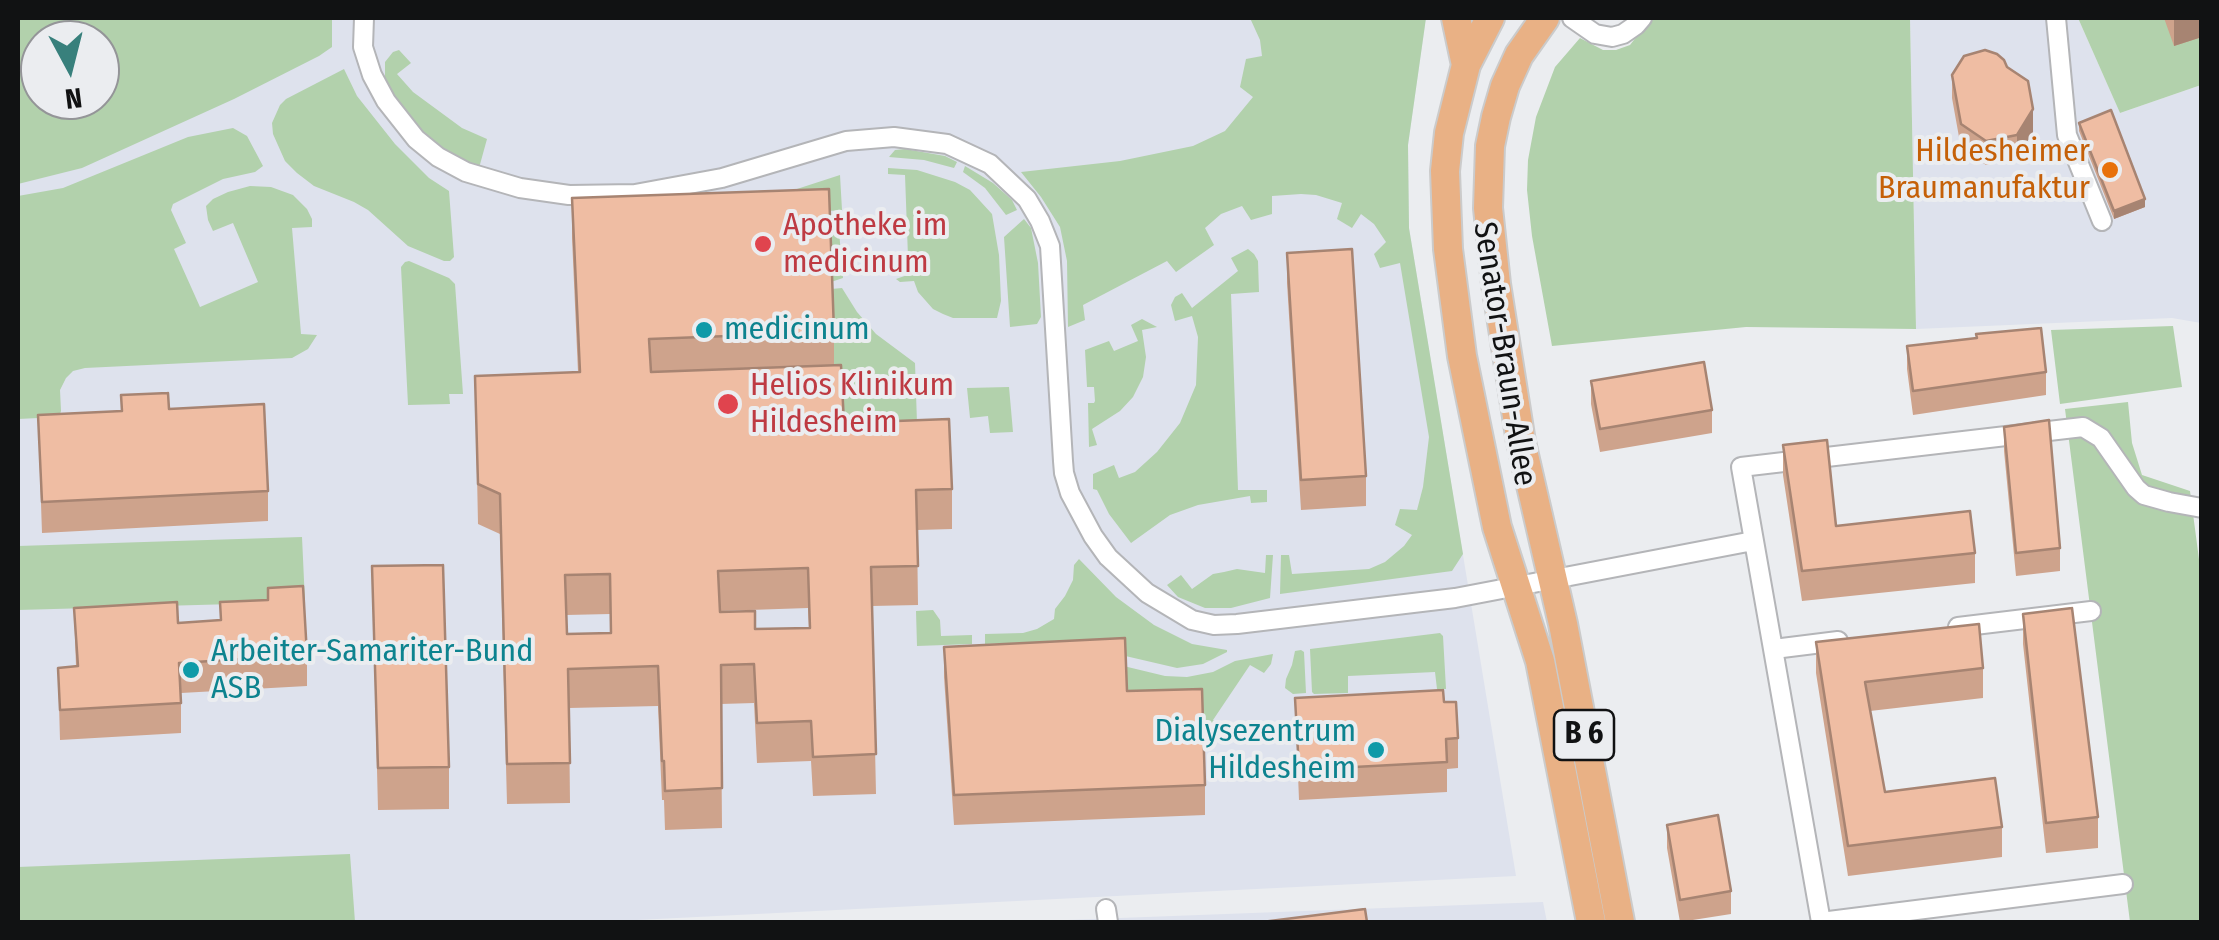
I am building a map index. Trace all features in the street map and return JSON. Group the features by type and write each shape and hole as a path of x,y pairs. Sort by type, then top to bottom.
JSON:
{"main road":[{"name":"B 6","path":"1456,18 1466,65"},
{"name":"Senator-Braun-Allee","path":"1490,18 1466,65 1449,134 1445,171 1448,249 1462,356 1493,508 1540,660 1592,922"},
{"name":"Senator-Braun-Allee","path":"1545,18 1519,55 1496,116 1488,180 1494,265 1520,442 1553,579 1620,922"}],"street":[{"path":"364,18 363,47 372,74 386,101 416,139 466,172 520,188 569,195 636,194 722,178 836,144 894,137 947,144 990,164 1027,199 1050,246 1064,474 1082,518 1108,557 1147,593 1192,620 1237,624 1455,598 1754,541"},
{"path":"1572,18 1604,37 1623,34 1642,18"},
{"path":"2056,18 2067,136 2102,221"},
{"path":"2123,884 1821,922 1742,467 2083,427 2093,431 2144,494 2196,507"},
{"path":"1932,630 2091,611"},
{"path":"1774,649 1853,640"}],"shaded area":[{"name":"Helios Klinikum Hildesheim","path":"18,18 1426,18 1408,145 1409,228 1516,876 597,922 18,922"},
{"path":"1910,18 2078,18 2120,113 2201,85 2201,323 2172,318 1916,329"},
{"path":"1543,902 1547,922 1014,922"}],"green space":[{"path":"18,18 332,18 332,47 319,56 82,168 18,184"},
{"path":"1250,18 1426,18 1408,145 1409,228 1463,554 1452,571 1280,594 1281,555 1289,555 1292,574 1369,569 1385,562 1412,535 1395,525 1400,509 1417,510 1423,487 1429,437 1400,263 1380,268 1374,254 1386,242 1374,224 1361,214 1352,228 1337,219 1342,203 1301,194 1272,196 1272,214 1251,220 1242,206 1221,214 1205,228 1214,245 1176,272 1167,261 1083,305 1085,320 1068,327 1067,261 1060,227 1021,172 1120,161 1193,146 1225,131 1253,97 1240,87 1246,59 1262,56"},
{"path":"1651,18 1910,18 1916,329 1746,327 1552,346 1527,190 1536,117 1555,67 1580,38 1603,50 1616,50 1630,45"},
{"path":"2078,18 2201,18 2201,85 2120,113"},
{"path":"399,50 411,63 397,74 413,92 462,128 487,139 479,168 432,143 390,92 385,81 385,62"},
{"path":"344,69 357,96 395,144 429,178 449,191 454,257 450,261 408,246 368,210 314,186 285,161 272,123 280,105"},
{"path":"233,128 247,136 263,166 255,172 223,179 173,204 171,210 186,243 174,249 200,307 258,282 233,223 213,231 206,206 228,192 250,186 271,187 293,195 312,219 312,227 292,228 301,334 317,335 308,349 292,358 85,368 66,378 60,390 59,417 18,419 18,196 63,188 188,137"},
{"path":"895,150 957,162 954,168 889,157"},
{"path":"965,166 993,183 1017,210 1006,215 985,188 963,172"},
{"path":"888,168 917,170 955,182 970,190 992,214 999,255 1001,301 997,318 953,318 933,309 914,281 896,279 913,273 908,257 905,175 888,174"},
{"path":"840,175 842,210 763,216 760,201"},
{"path":"1024,219 1031,228 1038,263 1041,317 1037,324 1010,327 1004,237"},
{"path":"829,229 839,231 843,278 831,282"},
{"path":"1248,249 1258,261 1259,292 1231,294 1238,490 1267,490 1267,502 1251,503 1250,496 1198,505 1170,515 1131,543 1093,489 1093,474 1114,465 1119,478 1135,472 1180,423 1196,385 1198,337 1192,316 1175,321 1171,305 1182,293 1192,308 1238,271 1231,258"},
{"path":"409,261 455,284 463,394 449,394 450,404 408,405 401,267"},
{"path":"842,288 876,334 915,363 917,423 844,462 834,371 831,289"},
{"path":"1142,319 1157,327 1142,330 1146,357 1143,377 1120,411 1092,429 1097,445 1089,447 1088,403 1095,401 1094,387 1087,387 1085,350 1109,341 1114,351 1138,341 1131,325"},
{"path":"2173,326 2182,387 2060,404 2051,330"},
{"path":"1009,387 1013,432 990,433 988,416 970,418 967,388"},
{"path":"2128,402 2132,443 2142,475 2190,491 2202,582 2201,922 2130,922 2065,409"},
{"path":"302,537 305,602 18,610 18,546"},
{"path":"1266,555 1273,555 1270,598 1231,608 1205,608 1178,597 1167,585 1181,575 1192,589 1213,574 1237,569 1265,573"},
{"path":"1079,559 1116,597 1154,625 1192,644 1227,652 1203,664 1177,668 1061,641 985,644 985,634 1023,633 1054,619"},
{"path":"933,610 940,620 941,636 972,635 972,644 917,646 916,611"},
{"path":"1440,633 1446,689 1437,689 1435,672 1348,676 1348,693 1312,692 1310,649"},
{"path":"1301,650 1306,693 1293,694 1285,688 1286,679 1295,651"},
{"path":"1273,654 1264,673 1250,665 1213,720 1225,730 1222,737 1202,738 1050,663 1078,655 1165,676 1187,677 1213,672 1235,661"},
{"path":"350,854 355,922 18,922 18,867"}],"building":[{"path":"1985,50 1997,54 2007,67 2028,81 2033,109 2017,135 1986,141 1961,124 1952,75 1964,56"},
{"path":"2111,110 2145,199 2114,211 2079,123"},
{"path":"829,189 834,332 649,339 651,372 841,365 844,423 949,419 952,489 916,490 918,566 871,567 876,754 813,757 811,721 757,723 754,664 721,665 722,788 665,791 658,666 568,669 570,763 507,764 500,494 478,484 475,376 580,372 572,198","holes":["808,568 810,628 755,629 755,611 720,612 718,571","610,574 611,633 567,634 565,575"]},
{"path":"1352,249 1366,476 1301,480 1287,253"},
{"path":"2041,328 2046,372 1913,391 1907,346"},
{"path":"1704,362 1712,410 1600,429 1591,381"},
{"path":"168,393 169,409 264,404 268,491 42,502 38,415 122,411 121,395"},
{"path":"2049,420 2060,548 2016,553 2004,427"},
{"path":"1827,440 1836,526 1970,511 1975,553 1802,571 1783,445"},
{"path":"443,565 449,767 378,768 372,566"},
{"path":"303,586 307,655 179,663 181,703 60,710 58,668 78,666 74,608 177,602 178,623 221,620 220,602 268,600 268,588"},
{"path":"2072,608 2098,817 2046,823 2023,614"},
{"path":"1979,624 1983,668 1865,682 1885,792 1995,778 2002,827 1848,846 1816,642"},
{"path":"1125,638 1127,691 1202,689 1205,785 954,795 944,647"},
{"path":"1443,690 1444,702 1456,702 1458,738 1446,739 1447,762 1299,770 1295,698"},
{"path":"1718,815 1731,891 1680,900 1667,825"},
{"path":"1365,909 1367,922 1262,922"}],"place":[{"name":"Hildesheimer Braumanufaktur","path":"2110,170"},
{"name":"Apotheke im medicinum","path":"763,244"},
{"name":"medicinum","path":"704,330"},
{"name":"Helios Klinikum Hildesheim","path":"728,404"},
{"name":"Arbeiter-Samariter-Bund ASB","path":"191,670"},
{"name":"Dialysezentrum Hildesheim","path":"1376,750"}]}
